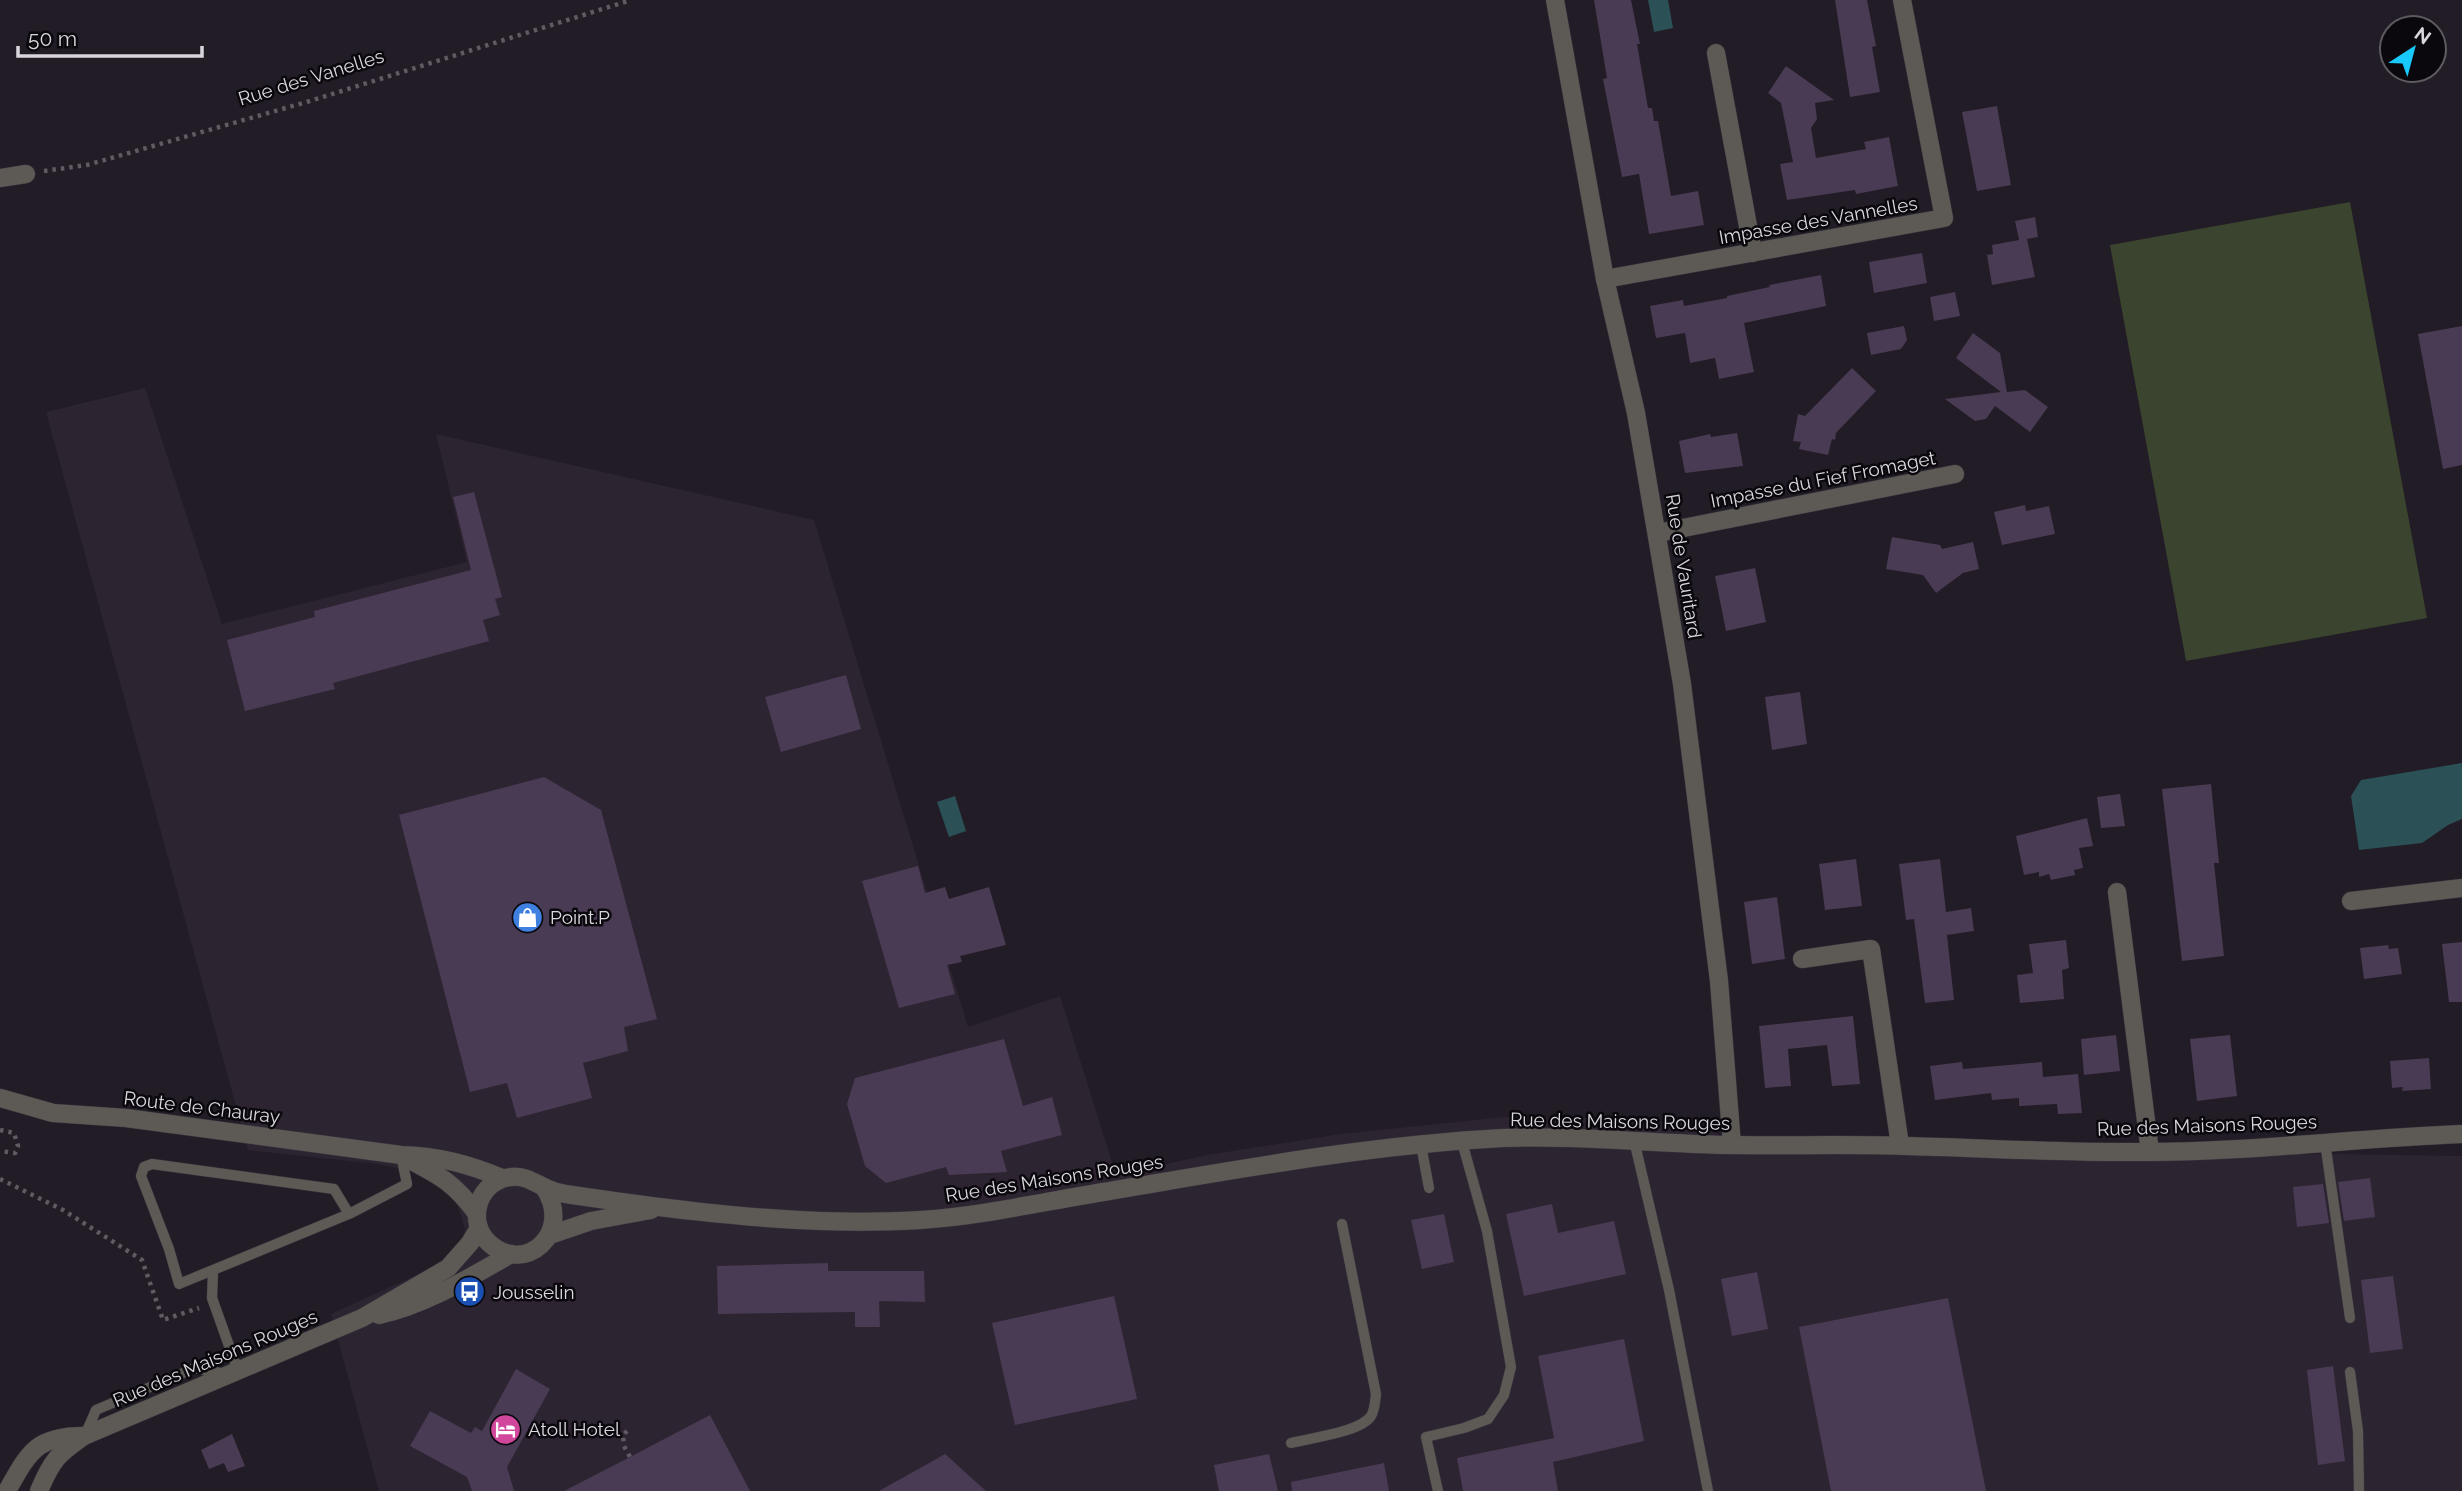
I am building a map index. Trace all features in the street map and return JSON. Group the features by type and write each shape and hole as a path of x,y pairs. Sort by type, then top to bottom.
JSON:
{"street":[{"name":"Rue de Vauritard","path":"1555,0 1605,279 1636,413 1682,684 1719,981 1732,1145"},
{"name":"Impasse des Vannelles","path":"1605,279 1944,218 1902,0"},
{"path":"1716,52 1753,253"},
{"path":"0,178 26,174"},
{"name":"Impasse du Fief Fromaget","path":"1658,533 1955,474"},
{"path":"2351,901 2462,888"},
{"path":"2117,892 2150,1152"},
{"path":"1802,959 1871,949 1900,1145"},
{"name":"Route de Chauray","path":"0,1098 53,1113 126,1118 401,1156 429,1156 454,1160 502,1178"},
{"name":"Rue des Maisons Rouges","path":"545,1189 564,1194 620,1200 657,1209 818,1221 922,1220 1325,1156 1462,1142 1566,1138 1732,1145 1900,1145 2150,1152 2462,1134"},
{"name":"Route de Chauray","path":"401,1156 446,1179 466,1199 478,1221"},
{"path":"514,1176 525,1177 545,1189 555,1211 555,1223 550,1236 533,1250 522,1254 511,1254 489,1243 478,1221 484,1192 502,1178 514,1176"},
{"name":"Rue des Maisons Rouges","path":"550,1236 591,1221 657,1209"},
{"name":"Rue des Maisons Rouges","path":"39,1491 58,1454 84,1436 362,1318 448,1268 470,1244 478,1221"},
{"name":"Rue des Maisons Rouges","path":"362,1318 403,1309 462,1283 511,1254"},
{"name":"Rue des Maisons Rouges","path":"7,1491 33,1450 46,1441 63,1436 84,1436"}],"lane":[{"path":"1634,1140 1669,1290 1708,1491"},
{"path":"1437,1491 1426,1437 1488,1419 1504,1395 1511,1367 1487,1231 1462,1142"},
{"path":"2325,1142 2350,1318"},
{"path":"1421,1145 1429,1188"},
{"path":"349,1214 334,1189 152,1164 144,1167 141,1176 169,1249 179,1284 349,1214 407,1184 401,1156"},
{"path":"1291,1443 1357,1426 1372,1415 1375,1406 1376,1394 1342,1224"},
{"path":"213,1271 212,1298 233,1373"},
{"path":"2350,1372 2358,1431 2359,1491"}],"path":[{"name":"Rue des Vanelles","path":"26,174 87,165 310,101 631,0"},
{"path":"0,1130 14,1133 18,1146 15,1153 0,1151"},
{"path":"0,1179 62,1210 142,1260 163,1320 204,1306"},
{"path":"627,1431 623,1435 624,1446 630,1457"}],"shaded area":[{"path":"145,388 222,624 467,562 436,434 814,520 968,1027 1060,996 1116,1175 1207,1155 1341,1134 1504,1117 1622,1118 1709,1128 1732,1145 2462,1156 2462,1491 379,1491 331,1314 447,1261 461,1244 465,1229 457,1203 448,1191 421,1173 378,1164 248,1150 46,412"}],"green space":[{"path":"2350,202 2427,618 2186,661 2110,245"}],"water":[{"path":"1648,0 1668,0 1673,28 1654,32"},
{"path":"2462,763 2462,819 2422,843 2359,850 2351,796 2361,780"},
{"path":"955,796 966,831 949,837 937,802"}],"building":[{"path":"1594,0 1631,0 1648,108 1652,108 1654,121 1658,121 1671,196 1698,191 1704,225 1649,234 1639,174 1622,177 1603,79 1607,78"},
{"path":"1835,0 1867,0 1876,46 1872,47 1880,92 1850,97"},
{"path":"1786,66 1834,100 1815,103 1817,119 1811,128 1816,158 1866,149 1864,142 1889,137 1898,186 1856,194 1855,190 1787,200 1780,164 1793,162 1781,103 1768,93"},
{"path":"1997,106 2011,185 1977,191 1962,112"},
{"path":"2035,217 2038,237 2027,239 2035,277 1992,285 1987,255 1993,254 1992,245 2019,240 2015,221"},
{"path":"1922,253 1927,283 1874,293 1869,262"},
{"path":"1821,275 1826,306 1744,323 1754,372 1719,379 1715,358 1690,363 1685,333 1656,338 1650,306 1683,300 1684,306"},
{"path":"1955,292 1960,316 1934,321 1930,297"},
{"path":"1904,326 1907,340 1901,349 1871,355 1867,333"},
{"path":"2462,326 2462,465 2443,469 2418,334"},
{"path":"1973,333 2000,353 2007,392 2025,390 2048,407 2030,432 1995,406 1986,419 1975,421 1945,399 2001,392 1956,358"},
{"path":"1852,368 1876,391 1836,433 1828,455 1799,449 1801,442 1793,441 1798,414 1805,416"},
{"path":"1737,433 1743,466 1685,473 1679,441 1710,434 1711,437"},
{"path":"474,492 502,597 495,599 500,615 483,620 489,641 333,683 335,689 245,711 227,640 315,617 314,611 471,570 453,497"},
{"path":"2025,505 2026,511 2049,506 2055,534 2002,545 1994,512"},
{"path":"1892,537 1940,545 1942,549 1973,542 1979,569 1963,573 1936,593 1923,575 1886,569"},
{"path":"1755,568 1766,622 1726,631 1715,576"},
{"path":"846,675 861,729 781,752 765,697"},
{"path":"1800,692 1807,744 1772,750 1765,697"},
{"name":"Point.P","path":"544,777 601,810 657,1019 624,1027 628,1051 583,1063 592,1098 517,1118 507,1083 470,1092 399,815"},
{"path":"2211,784 2219,863 2214,863 2224,956 2182,961 2162,789"},
{"path":"2120,794 2125,826 2101,828 2097,797"},
{"path":"2087,818 2093,846 2079,848 2083,868 2074,870 2075,875 2051,880 2049,874 2039,877 2039,872 2024,875 2016,836"},
{"path":"1856,859 1862,906 1825,910 1819,864"},
{"path":"1940,859 1946,912 1971,908 1974,931 1947,935 1954,1000 1925,1003 1914,919 1906,920 1899,864"},
{"path":"918,866 925,893 945,887 949,899 989,887 1006,945 960,956 962,962 947,965 955,994 899,1008 862,881"},
{"path":"1777,897 1785,959 1752,964 1744,902"},
{"path":"2066,940 2069,968 2062,970 2064,999 2020,1003 2017,975 2033,973 2029,944"},
{"path":"2462,942 2462,1002 2449,1002 2442,944"},
{"path":"2388,945 2389,949 2398,948 2402,974 2364,979 2360,948"},
{"path":"1853,1016 1860,1084 1832,1086 1827,1045 1788,1049 1791,1086 1765,1088 1759,1026"},
{"path":"2116,1035 2120,1071 2084,1075 2081,1039"},
{"path":"2230,1035 2237,1096 2197,1101 2190,1039"},
{"path":"1004,1039 1023,1106 1052,1097 1062,1135 1001,1151 1007,1172 949,1175 946,1167 886,1183 865,1166 847,1104 855,1078"},
{"path":"2429,1058 2431,1089 2402,1091 2403,1087 2392,1088 2390,1061"},
{"path":"1962,1062 1963,1069 2042,1062 2043,1077 2078,1074 2082,1113 2058,1114 2057,1104 2019,1106 2019,1098 1992,1100 1991,1093 1935,1100 1930,1066"},
{"path":"2370,1178 2375,1217 2344,1221 2338,1182"},
{"path":"2323,1184 2329,1223 2297,1227 2293,1187"},
{"path":"1552,1204 1558,1233 1614,1221 1626,1274 1524,1296 1506,1214"},
{"path":"1444,1214 1454,1262 1422,1269 1411,1220"},
{"path":"828,1263 828,1271 924,1271 925,1302 879,1301 880,1327 855,1327 855,1312 718,1314 717,1266"},
{"path":"1757,1272 1768,1329 1732,1336 1721,1279"},
{"path":"2393,1276 2403,1349 2370,1353 2361,1280"},
{"path":"1114,1296 1137,1399 1015,1425 992,1323"},
{"path":"1948,1298 1986,1491 1831,1491 1799,1327"},
{"path":"1624,1339 1644,1441 1553,1462 1558,1491 1463,1491 1457,1458 1554,1438 1538,1356"},
{"path":"2333,1366 2345,1461 2318,1465 2307,1370"},
{"name":"Atoll Hotel","path":"516,1369 550,1389 507,1467 514,1491 472,1491 467,1477 410,1446 430,1411 471,1433 475,1427 482,1431"},
{"path":"710,1415 750,1491 564,1491 630,1457"},
{"path":"232,1434 245,1466 228,1472 224,1463 209,1469 201,1450"},
{"path":"945,1454 986,1491 879,1491 922,1467"},
{"path":"1269,1454 1278,1491 1219,1491 1214,1465"},
{"path":"1384,1463 1389,1491 1292,1491 1291,1482"}],"place":[{"name":"Point.P","path":"527,917"},
{"name":"Jousselin","path":"470,1292"},
{"name":"Atoll Hotel","path":"505,1429"}]}
